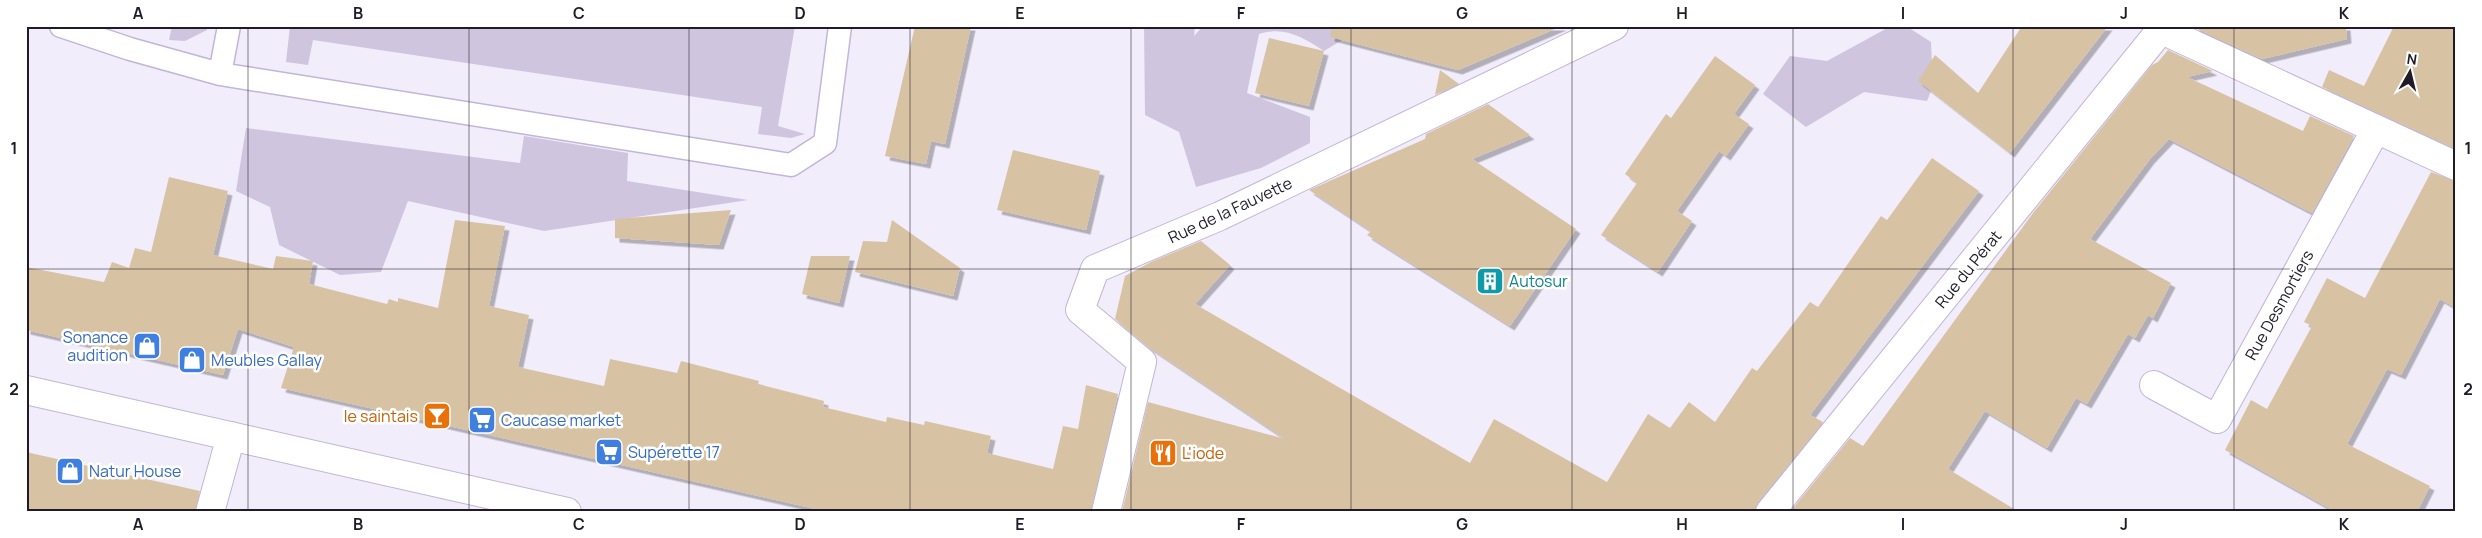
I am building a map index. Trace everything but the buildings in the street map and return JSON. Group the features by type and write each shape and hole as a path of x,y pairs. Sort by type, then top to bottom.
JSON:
{"street":[{"name":"Rue de la Fauvette","path":"1106,512 1142,362 1080,310 1094,269 1220,216 1614,26"},
{"path":"2163,28 2456,166"},
{"name":"Rue du Pérat","path":"1770,512 2163,28"},
{"name":"Rue Desmortiers","path":"2154,385 2217,419 2376,129"},
{"path":"26,390 567,512"},
{"path":"210,512 231,436"}],"lane":[{"path":"61,26 130,50 220,74 791,165 825,143 840,26"},
{"path":"220,74 228,26"}],"shaded area":[{"path":"172,26 207,26 207,30 185,41 169,40"},
{"path":"290,26 795,26 778,126 805,134 791,138 758,134 762,107 313,40 308,65 286,62"},
{"path":"1144,26 1195,26 1194,36 1203,26 1336,26 1344,39 1324,51 1293,34 1277,31 1259,34 1247,93 1310,117 1310,143 1261,168 1196,187 1179,132 1145,115"},
{"path":"1891,26 1906,26 1931,42 1933,86 1927,101 1864,92 1806,127 1763,94 1790,56 1827,61"},
{"path":"246,128 520,163 524,136 628,153 627,181 748,200 544,231 408,201 381,272 340,275 279,245 270,207 236,191"}],"place":[{"name":"Autosur","path":"1490,281"},
{"name":"Sonance audition","path":"147,346"},
{"name":"Meubles Gallay","path":"192,360"},
{"name":"le saintais","path":"437,416"},
{"name":"Caucase market","path":"482,420"},
{"name":"Supérette 17","path":"609,452"},
{"name":"L'iode","path":"1163,453"},
{"name":"Natur House","path":"70,471"}]}
